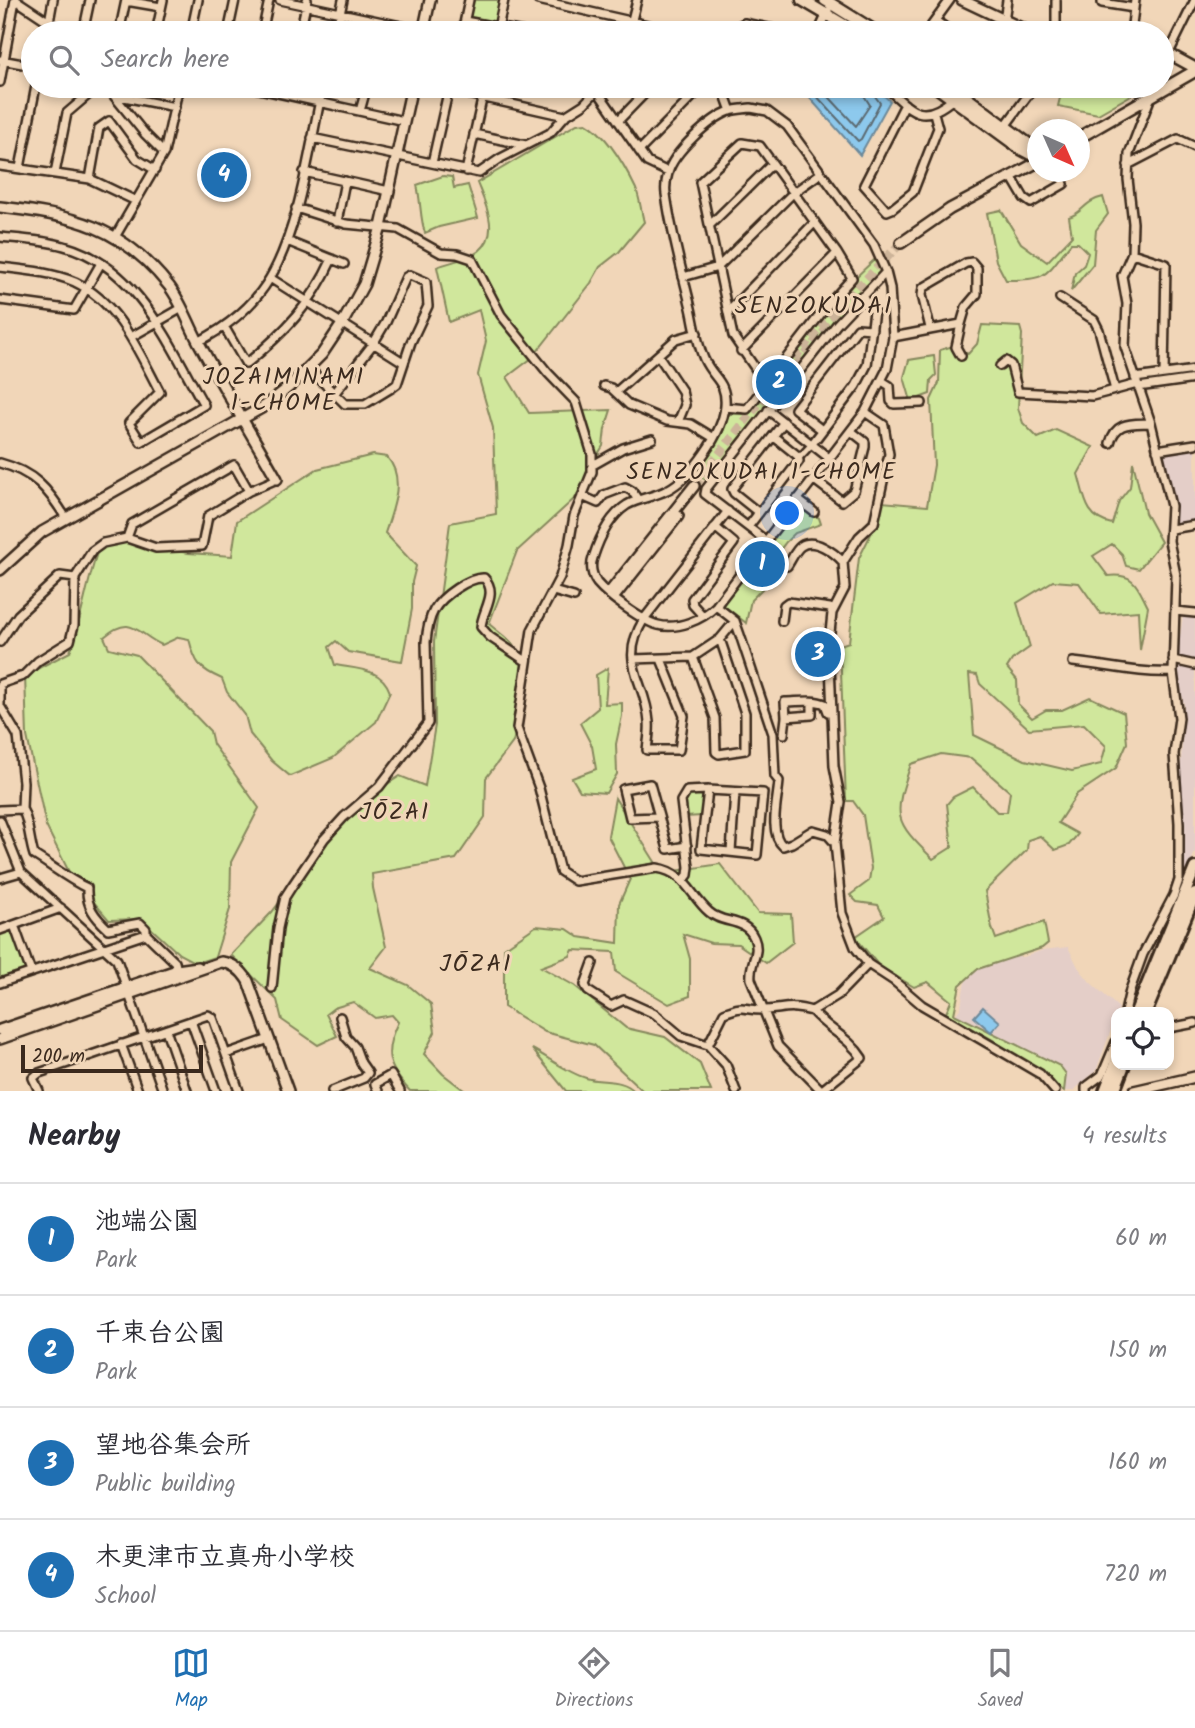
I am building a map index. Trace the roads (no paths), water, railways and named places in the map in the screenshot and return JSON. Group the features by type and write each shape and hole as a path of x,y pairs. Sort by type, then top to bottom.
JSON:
{"highway":[{"path":"1138,1007 1195,868"},
{"path":"1148,1007 1195,894"},
{"path":"1167,964 1195,911"},
{"path":"1105,1091 1113,1070"},
{"path":"1114,1091 1122,1070"}],"main road":[{"path":"802,0 828,4 857,21"},
{"path":"828,4 846,21"},
{"path":"1174,80 1195,70"},
{"path":"968,98 1027,142"},
{"path":"1090,131 1142,98"},
{"path":"953,99 1027,153"}],"street":[{"path":"0,82 15,0 47,21"},
{"path":"49,21 53,0"},
{"path":"86,21 90,0"},
{"path":"122,21 126,0 162,4"},
{"path":"194,21 198,0"},
{"path":"231,21 236,0"},
{"path":"265,21 269,0"},
{"path":"280,0 307,3 377,21"},
{"path":"338,21 343,0"},
{"path":"425,21 430,0"},
{"path":"465,21 469,0"},
{"path":"499,21 504,0"},
{"path":"538,0 636,21"},
{"path":"632,20 636,0"},
{"path":"936,21 950,0"},
{"path":"962,0 1004,21 1007,0"},
{"path":"1056,0 1056,21"},
{"path":"1102,0 1102,3 1135,4"},
{"path":"1174,36 1195,0"},
{"path":"303,21 307,3"},
{"path":"822,21 828,4"},
{"path":"1174,57 1195,70"},
{"path":"2,60 21,64"},
{"path":"20,168 34,98"},
{"path":"55,173 67,113 84,98"},
{"path":"115,98 164,153"},
{"path":"128,98 175,107"},
{"path":"116,237 164,153 177,98"},
{"path":"301,98 404,121"},
{"path":"198,342 225,328 254,299 270,278 287,241 321,98"},
{"path":"360,111 364,98"},
{"path":"2,563 66,518 243,418 289,387 322,354 364,284 381,227 409,98"},
{"path":"432,163 447,98"},
{"path":"466,171 482,98 565,116"},
{"path":"312,138 479,173 501,158 550,133 565,116 584,104 588,98"},
{"path":"602,98 647,162 668,172"},
{"path":"618,121 640,98"},
{"path":"639,150 692,98"},
{"path":"726,98 731,111"},
{"path":"898,98 922,114 934,113 953,99"},
{"path":"1006,125 1026,98"},
{"path":"1126,1007 1143,954 1179,880 1180,823 1175,796 1174,754 1179,719 1173,672 1176,575 1169,541 1171,506 1150,423 1125,347 1127,303 1122,276 1132,253 1133,223 1128,165 1134,140 1150,98"},
{"path":"905,104 864,185 887,211 913,192 938,128 934,113"},
{"path":"758,108 778,118 787,126 869,237 886,272 892,304 893,337 882,381 851,431 716,606 703,616 674,626 657,625 644,619 611,595 593,576 593,557 610,522 627,505 655,496 674,486 714,438 723,420 723,384 705,360 697,333 666,195 668,172 680,152 715,119 731,111 758,108"},
{"path":"90,178 99,128 109,121 137,159 155,170"},
{"path":"474,134 527,146"},
{"path":"1128,165 1178,139 1195,147"},
{"path":"725,407 747,409 826,307 852,278 838,253 760,146 742,143 700,182 733,336 765,384"},
{"path":"710,225 772,164"},
{"path":"0,166 90,178 136,201"},
{"path":"903,246 924,226 1027,167"},
{"path":"304,172 389,191"},
{"path":"684,277 718,267 793,193 821,173"},
{"path":"1011,176 1024,198 1031,203 1064,184 1063,182"},
{"path":"337,222 345,181"},
{"path":"0,207 60,215 83,222 128,245 155,271 170,288 276,479 208,516 202,546 156,548 127,538 103,543 92,551 75,578 74,625 70,641 38,662 23,676 0,686 0,706 18,736 23,782 22,809 27,817 28,835 34,855 70,880 87,888 89,909 108,929 140,923 146,929 146,934 175,962 177,970"},
{"path":"296,208 337,222 398,229 441,253 472,259 501,315 548,373 576,402 591,449 593,465 574,516 564,566 532,630 517,727 539,788 559,871 575,881 657,868 671,870 710,913 719,919 736,921 746,927 753,936 757,948 750,968 751,979 763,1010 778,1046 821,1091 862,1058 853,1044 811,1012 788,1006 763,1010 741,1006 724,1013 708,1045"},
{"path":"728,312 815,222"},
{"path":"0,237 66,246 101,263 128,282 156,322 204,405 141,442 129,424 160,392 123,323 102,301 76,283 41,272 0,267"},
{"path":"287,241 344,264"},
{"path":"741,351 838,253"},
{"path":"1132,253 1166,264 1164,374"},
{"path":"225,328 246,364 275,340 308,303 332,259"},
{"path":"930,328 922,295 923,288 965,263 972,262 977,268 977,294 966,307 961,324 956,347 961,356"},
{"path":"0,300 74,310 101,263"},
{"path":"765,540 705,494 706,489 861,296 886,272"},
{"path":"309,368 334,394 345,404 365,404 397,384 402,362 428,306 426,282 410,275 407,277 373,344 334,394"},
{"path":"270,278 402,362"},
{"path":"748,527 856,386 867,365 874,311 861,296"},
{"path":"1060,298 1094,320 1115,390"},
{"path":"131,337 181,308"},
{"path":"893,337 961,324"},
{"path":"822,430 795,409 859,328 872,329"},
{"path":"616,393 676,339 697,333"},
{"path":"658,355 682,391 685,405 678,422"},
{"path":"1000,366 1006,361 1011,365 1018,392 1092,396 1164,374 1195,370"},
{"path":"1137,383 1195,379"},
{"path":"882,381 890,386 891,401 894,404 922,403"},
{"path":"604,386 629,405 667,421 695,426 714,438"},
{"path":"768,410 829,458"},
{"path":"865,412 884,425 889,454 874,523 859,537 843,562 845,588 832,612 828,653 834,766 841,802 835,843 842,913 855,947 868,964 894,981 922,1005 1040,1074 1055,1091"},
{"path":"759,513 732,489 784,422"},
{"path":"1110,443 1113,431 1119,427 1150,423"},
{"path":"813,479 842,501 854,491 865,442 851,431"},
{"path":"772,436 799,458"},
{"path":"593,465 623,448 652,439"},
{"path":"1157,450 1195,444"},
{"path":"0,463 19,468 43,486 66,518"},
{"path":"127,538 132,524 234,464 250,491"},
{"path":"582,496 598,503 604,495 625,487 632,491 638,500"},
{"path":"611,595 696,488"},
{"path":"797,499 814,512"},
{"path":"661,659 684,716 680,750 647,750 649,723 634,671 634,636 644,619 728,511"},
{"path":"1171,529 1195,525"},
{"path":"703,616 692,599 734,543 715,527"},
{"path":"787,566 800,547 808,544 821,546 843,562"},
{"path":"0,642 18,615 60,576 75,578"},
{"path":"272,988 272,967 285,897 324,839 344,817 379,787 428,723 425,642 436,607 465,583 484,578 490,586 490,596 481,627 490,637 526,661"},
{"path":"553,591 574,597"},
{"path":"782,621 784,605 788,602 830,608 832,612"},
{"path":"716,606 735,621 773,734 775,776 779,781 775,830 780,844 783,846 792,843 813,830 827,834 835,843"},
{"path":"1175,611 1195,612"},
{"path":"634,659 694,657 720,639 735,621"},
{"path":"694,657 715,718 716,752 719,754 745,750 745,713 720,639"},
{"path":"1173,660 1195,665"},
{"path":"1073,663 1105,665 1126,670 1173,672"},
{"path":"784,734 785,702 825,704 831,726"},
{"path":"786,716 812,715 812,702"},
{"path":"659,817 630,818 623,789 650,784 668,849 687,846"},
{"path":"683,881 688,875 681,801 687,792 708,790 763,793 757,855 701,849 708,790"},
{"path":"731,852 736,792"},
{"path":"0,810 22,809"},
{"path":"0,820 21,872 117,960 163,1091"},
{"path":"0,878 21,872"},
{"path":"0,930 61,908"},
{"path":"15,925 31,972"},
{"path":"0,983 146,934"},
{"path":"0,1039 177,970 225,963 243,973 288,1091"},
{"path":"593,963 585,987 611,1006 624,1000 654,1014 681,1036 708,1045 726,1065 736,1091"},
{"path":"811,1012 838,995 868,964"},
{"path":"0,1030 212,965"},
{"path":"40,1091 34,1081 36,1074 208,1015 213,1018 239,1091"},
{"path":"332,1091 352,1087 368,1073 355,1047 346,1037 340,1017"},
{"path":"191,1021 216,1091"},
{"path":"1174,1027 1195,1023"},
{"path":"166,1030 187,1091"},
{"path":"226,1054 269,1039"},
{"path":"121,1044 138,1091"},
{"path":"1086,1091 1086,1087 1101,1075 1111,1053"},
{"path":"378,1091 375,1084 391,1075 400,1091"},
{"path":"1134,1091 1169,1087 1195,1077"}],"water":[{"path":"810,98 887,98 890,101 860,155"},
{"path":"983,1007 1000,1022 991,1032 974,1017"}],"waterway":[{"path":"1140,382 1195,374"}],"tunnel":[{"path":"694,486 805,345 901,243"},
{"path":"797,365 828,327"}],"place":[{"name":"木更津市立真舟小学校","path":"224,175"},
{"name":"千束台公園","path":"779,382"},
{"name":"池端公園","path":"762,564"},
{"name":"望地谷集会所","path":"818,654"}],"district":[{"name":"SENZOKUDAI","path":"814,305"},
{"name":"JOZAIMINAMI 1-CHOME","path":"284,389"},
{"name":"SENZOKUDAI 1-CHOME","path":"762,471"},
{"name":"JŌZAI","path":"395,811"},
{"name":"JŌZAI","path":"476,963"}]}
